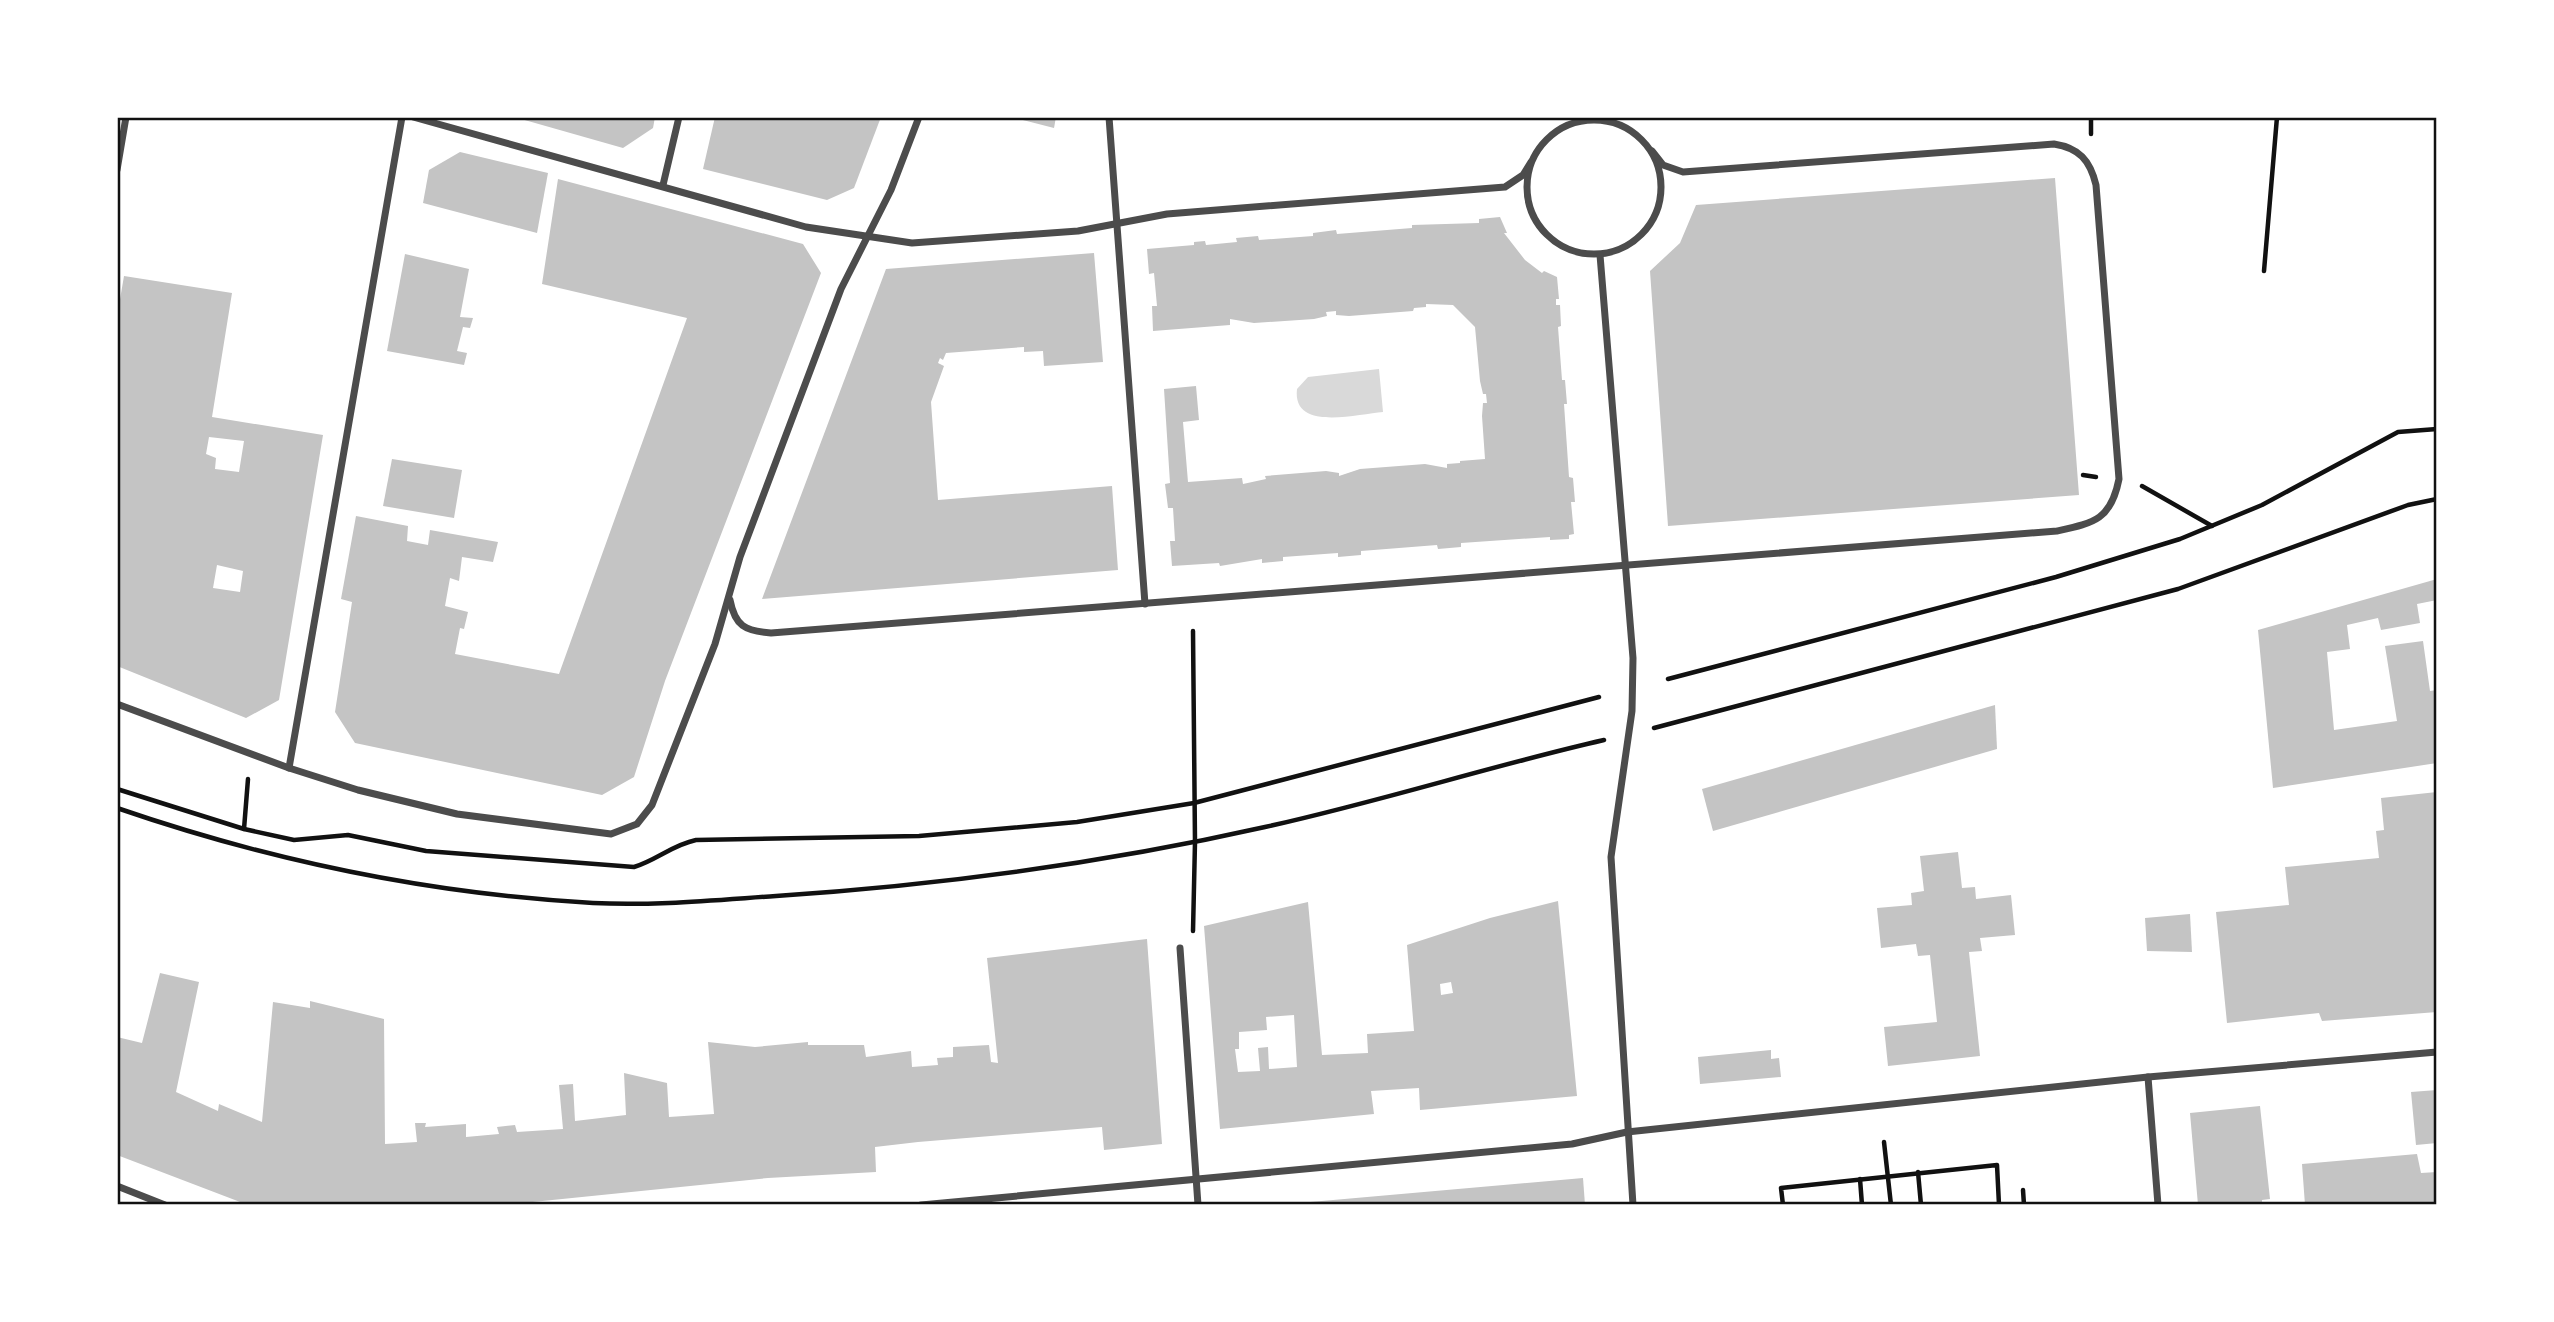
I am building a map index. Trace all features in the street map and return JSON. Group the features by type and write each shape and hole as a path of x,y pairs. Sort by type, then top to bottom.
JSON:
{"street":[{"path":"117,170 126,117"},
{"path":"289,768 402,117"},
{"path":"413,117 806,227 912,243 1078,230 1167,214 1505,187 1523,175 1540,145 1553,132 1588,118 1625,126 1663,165 1683,172 2054,144 2069,146 2092,166 2096,185 2119,479 2110,507 2100,518 2057,531 1625,568 771,632 751,631 740,627 733,615 730,600"},
{"path":"663,185 678,117"},
{"path":"117,704 289,768 358,790 457,814 611,834 636,824 652,805 730,600 740,557 841,289 891,190 919,117"},
{"path":"1109,117 1145,604"},
{"path":"1531,162 1527,199 1539,226 1561,245 1600,255 1630,243 1651,224 1659,207 1662,187 1660,169 1652,151"},
{"path":"1600,255 1633,658 1630,734 1611,857 1633,1205"},
{"path":"1180,948 1198,1205"},
{"path":"921,1205 1572,1144 1627,1132 2148,1077 2437,1052"},
{"path":"2148,1077 2158,1205"},
{"path":"117,1186 162,1204"}],"path":[{"path":"2264,271 2277,117"},
{"path":"1668,679 2056,577 2211,526 2320,477 2398,432 2437,429"},
{"path":"2083,475 2133,482 2211,526"},
{"path":"1664,726 2178,589 2408,505 2437,499"},
{"path":"1180,948 1193,934 1193,631"},
{"path":"117,789 244,829 294,840 348,835 426,851 634,867 657,858 671,847 696,840 919,836 1077,822 1194,803 1600,697"},
{"path":"117,808 259,853 426,885 597,904 686,902 879,888 1195,842 1365,805 1584,745"},
{"path":"244,829 250,754"},
{"path":"1884,1142 1891,1205"},
{"path":"1783,1205 1781,1188 1997,1165 1999,1205"},
{"path":"1919,1172 1921,1205"},
{"path":"1860,1179 1862,1205"},
{"path":"2022,1190 2024,1205"}],"shaded area":[{"path":"1379,369 1383,412 1343,417 1315,416 1305,411 1298,402 1297,389 1308,377"}],"building":[{"path":"514,117 655,117 653,128 623,148"},
{"path":"715,117 881,117 854,188 827,200 703,169"},
{"path":"1011,117 1056,117 1054,128"},
{"path":"460,152 548,173 537,233 423,203 429,170"},
{"path":"2055,178 2079,495 1668,526 1650,271 1680,243 1696,205"},
{"path":"558,179 803,244 821,273 665,681 634,777 602,795 355,743 335,712 352,602 341,599 356,516 408,526 407,541 428,545 430,530 498,542 493,562 462,557 459,581 450,578 445,606 468,612 464,629 460,628 455,654 559,674 687,318 542,284"},
{"path":"1500,217 1507,233 1504,233 1525,260 1542,273 1544,271 1557,277 1559,299 1556,299 1556,305 1560,305 1561,326 1558,327 1562,380 1565,380 1567,404 1564,404 1569,477 1573,478 1575,502 1571,502 1574,534 1569,535 1569,539 1550,540 1550,537 1461,543 1461,547 1438,549 1437,545 1361,551 1361,555 1338,557 1338,553 1283,557 1283,561 1262,563 1262,559 1220,566 1219,563 1172,566 1170,541 1175,541 1173,508 1168,508 1165,484 1170,483 1164,389 1196,386 1199,420 1183,422 1188,482 1242,478 1243,484 1266,479 1265,476 1326,471 1339,473 1339,476 1360,469 1425,464 1447,468 1447,464 1485,459 1482,416 1483,403 1487,403 1480,381 1475,327 1453,305 1426,304 1426,307 1414,308 1413,311 1349,316 1336,315 1336,311 1326,312 1327,316 1314,319 1254,323 1230,319 1230,325 1153,331 1152,306 1157,306 1154,273 1149,274 1147,249 1194,245 1194,242 1205,241 1206,245 1237,242 1236,238 1258,236 1259,240 1313,236 1313,233 1336,230 1337,234 1412,228 1412,225 1479,223 1479,219"},
{"path":"1094,253 1103,362 1044,366 1043,351 1024,352 1024,347 946,353 943,360 940,358 938,363 944,366 931,402 938,500 1112,486 1118,570 762,599 886,269"},
{"path":"405,254 469,269 460,317 473,318 470,328 463,327 457,351 467,353 464,365 387,351"},
{"path":"124,276 232,293 212,417 323,435 279,700 246,718 117,666 117,317","holes":["209,437 244,441 239,472 215,469 216,458 206,454","217,565 243,571 240,592 213,588"]},
{"path":"392,459 462,470 454,518 383,506"},
{"path":"2437,579 2437,600 2417,604 2420,623 2381,630 2378,618 2347,625 2350,649 2327,652 2334,730 2397,721 2385,646 2423,641 2430,691 2437,690 2437,763 2273,788 2258,630"},
{"path":"1995,705 1997,749 1713,831 1702,789"},
{"path":"2437,792 2437,1012 2322,1021 2319,1013 2227,1023 2216,912 2289,905 2285,867 2379,858 2376,831 2384,830 2381,798"},
{"path":"1958,852 1962,888 1975,887 1976,899 2011,895 2015,935 1980,938 1982,951 1969,952 1980,1056 1888,1066 1884,1027 1937,1022 1930,955 1918,956 1916,944 1881,948 1877,908 1912,905 1911,893 1924,891 1920,856"},
{"path":"1558,901 1577,1096 1420,1110 1419,1088 1371,1091 1374,1114 1220,1129 1204,926 1308,902 1322,1055 1368,1053 1367,1034 1414,1031 1407,945 1490,918","holes":["1451,982 1453,993 1441,995 1440,984","1294,1015 1297,1067 1269,1069 1268,1047 1258,1048 1260,1071 1238,1072 1235,1049 1239,1049 1239,1032 1267,1030 1266,1017"]},
{"path":"2190,914 2192,952 2147,951 2145,918"},
{"path":"1147,939 1162,1144 1104,1150 1102,1127 918,1142 875,1147 876,1172 768,1178 503,1205 248,1205 117,1155 117,1037 142,1043 160,973 199,982 176,1092 218,1111 219,1104 262,1122 273,1002 310,1008 310,1001 384,1019 385,1144 417,1142 415,1123 426,1123 425,1127 466,1124 466,1137 499,1134 497,1127 515,1125 517,1132 563,1129 559,1085 573,1084 575,1121 626,1115 624,1073 667,1083 669,1117 714,1114 708,1042 755,1047 808,1042 808,1045 864,1045 866,1057 911,1051 912,1067 938,1065 937,1058 953,1057 953,1047 989,1045 991,1062 998,1063 987,958"},
{"path":"1771,1050 1771,1059 1779,1058 1781,1077 1700,1084 1698,1057"},
{"path":"2437,1090 2437,1143 2416,1145 2411,1092"},
{"path":"2260,1106 2270,1199 2262,1200 2262,1205 2198,1205 2190,1113"},
{"path":"2417,1154 2421,1173 2437,1172 2437,1205 2305,1205 2302,1164"},
{"path":"1583,1178 1585,1205 1299,1205 1299,1203"}]}
